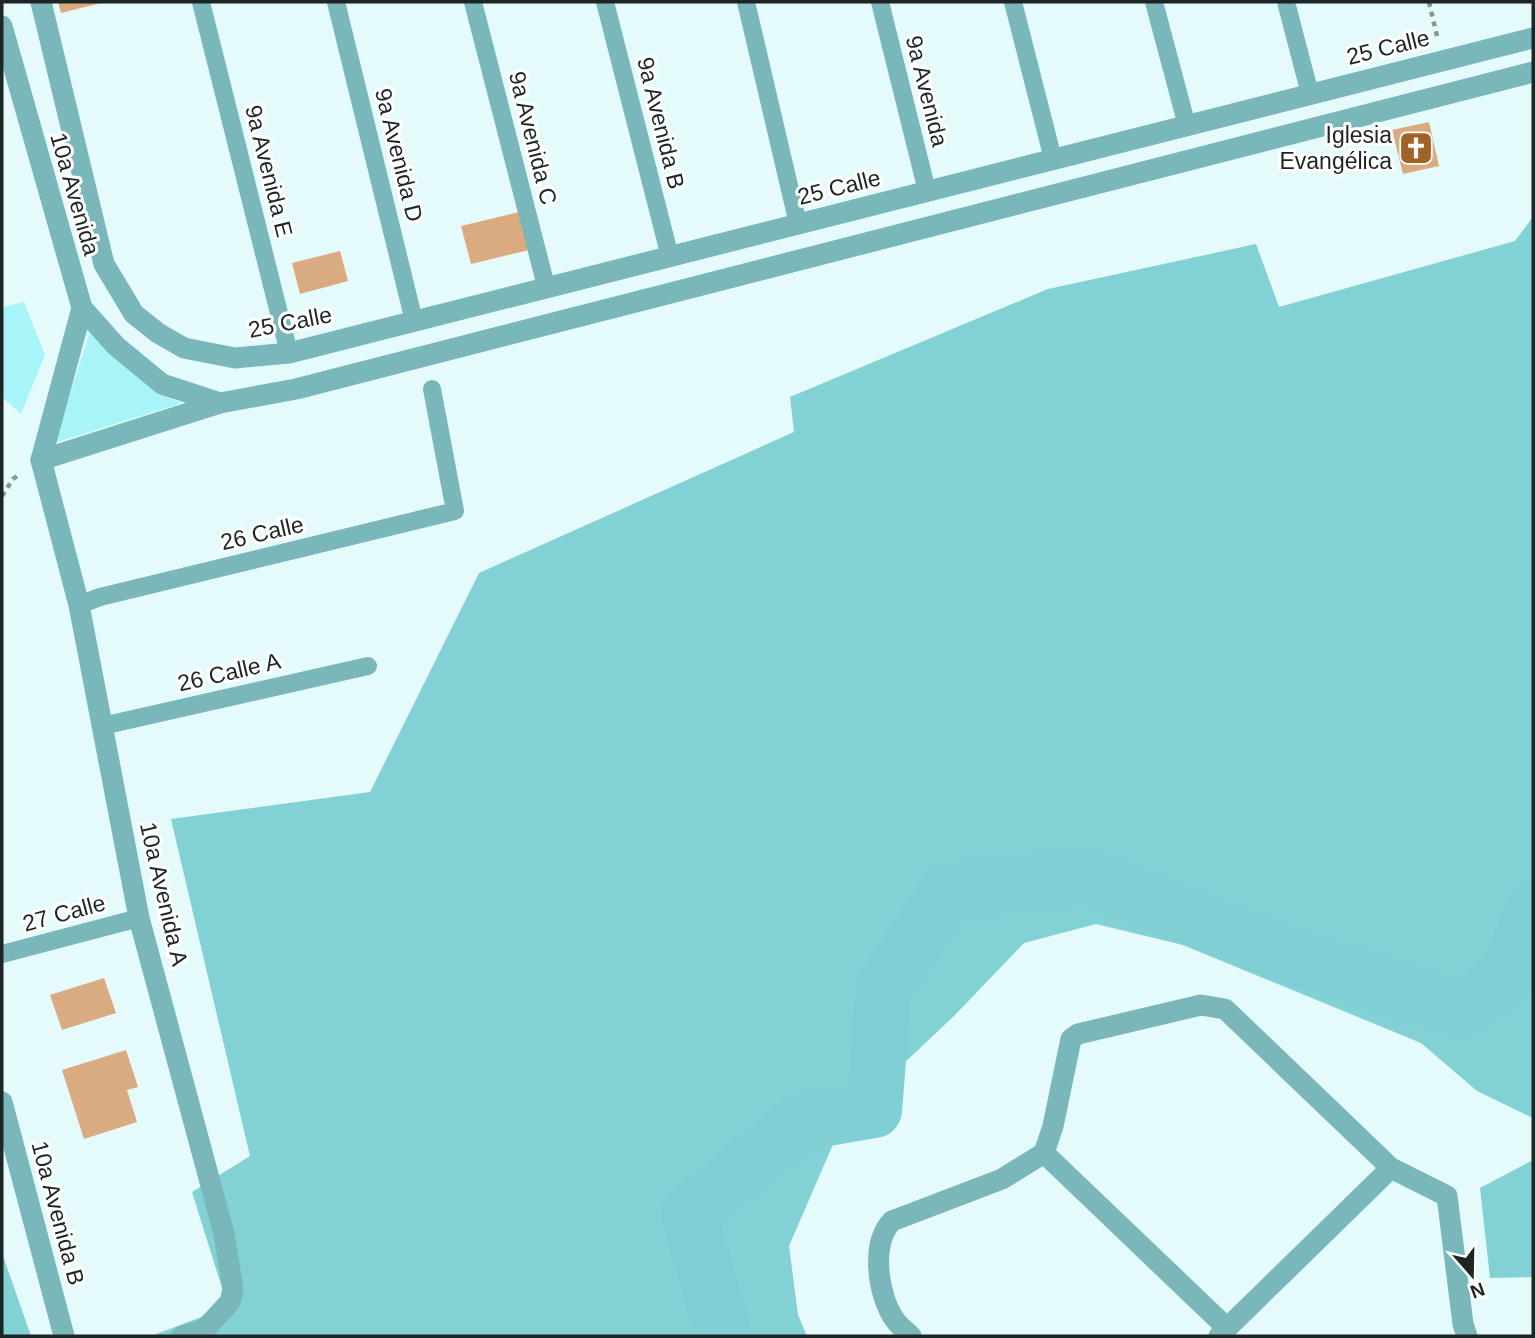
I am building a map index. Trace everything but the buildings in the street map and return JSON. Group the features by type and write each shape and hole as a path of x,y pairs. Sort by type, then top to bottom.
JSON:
{"street":[{"name":"10a Avenida","path":"41,2 104,264 134,314 158,333"},
{"name":"10a Avenida","path":"2,26 8,77 82,308 116,346 163,384 220,403"},
{"name":"25 Calle","path":"158,333 184,348 235,358 289,353 1533,37"},
{"path":"41,460 220,403 296,389 1533,72"},
{"path":"41,460 82,308"},
{"path":"461,309 470,344"},
{"name":"10a Avenida A","path":"41,460 79,605 139,918 224,1234 233,1289 230,1302 205,1329 182,1336"},
{"path":"911,1336 895,1321 888,1306 878,1267 881,1239 886,1227 892,1221 1002,1179 1044,1153 1053,1126 1071,1040 1087,1031 1201,1005 1225,1009 1391,1168 1444,1194 1449,1200 1463,1324 1467,1336"},
{"name":"10a Avenida B","path":"2,1101 64,1336"},
{"path":"1044,1153 1223,1332 1391,1168"}],"lane":[{"name":"9a Avenida E","path":"201,2 289,353"},
{"name":"9a Avenida D","path":"336,2 414,321"},
{"name":"9a Avenida C","path":"473,2 546,286"},
{"name":"9a Avenida B","path":"605,2 670,257"},
{"path":"746,2 798,224"},
{"name":"9a Avenida","path":"880,2 927,191"},
{"path":"1013,2 1052,159"},
{"path":"1154,2 1186,126"},
{"path":"1286,2 1310,94"},
{"name":"26 Calle","path":"79,605 100,597 457,509 432,389"},
{"name":"26 Calle A","path":"102,726 368,666"},
{"name":"27 Calle","path":"2,954 139,918"}],"path":[{"path":"1429,2 1431,11"}],"shaded area":[{"path":"1533,217 1533,1118 1477,1091 1421,1043 1183,945 1096,924 1024,943 954,1016 884,1082 834,1142 789,1246 798,1315 807,1336 151,1336 228,1307 192,1192 250,1156 171,819 370,792 479,573 794,432 790,397 1048,289 1256,244 1279,307 1515,241"},
{"path":"24,302 45,355 21,414 2,397 2,307"},
{"path":"90,332 160,394 182,403 54,443"},
{"path":"1533,1160 1533,1277 1490,1278 1480,1188"},
{"path":"2,1253 31,1336 2,1336"}],"waterway":[{"path":"724,1336 689,1214 799,1123 874,1110 884,987 947,892 1086,876 1288,956 1462,1009 1507,978 1533,910"}],"place":[{"name":"Iglesia Evangélica","path":"1416,148"}]}
